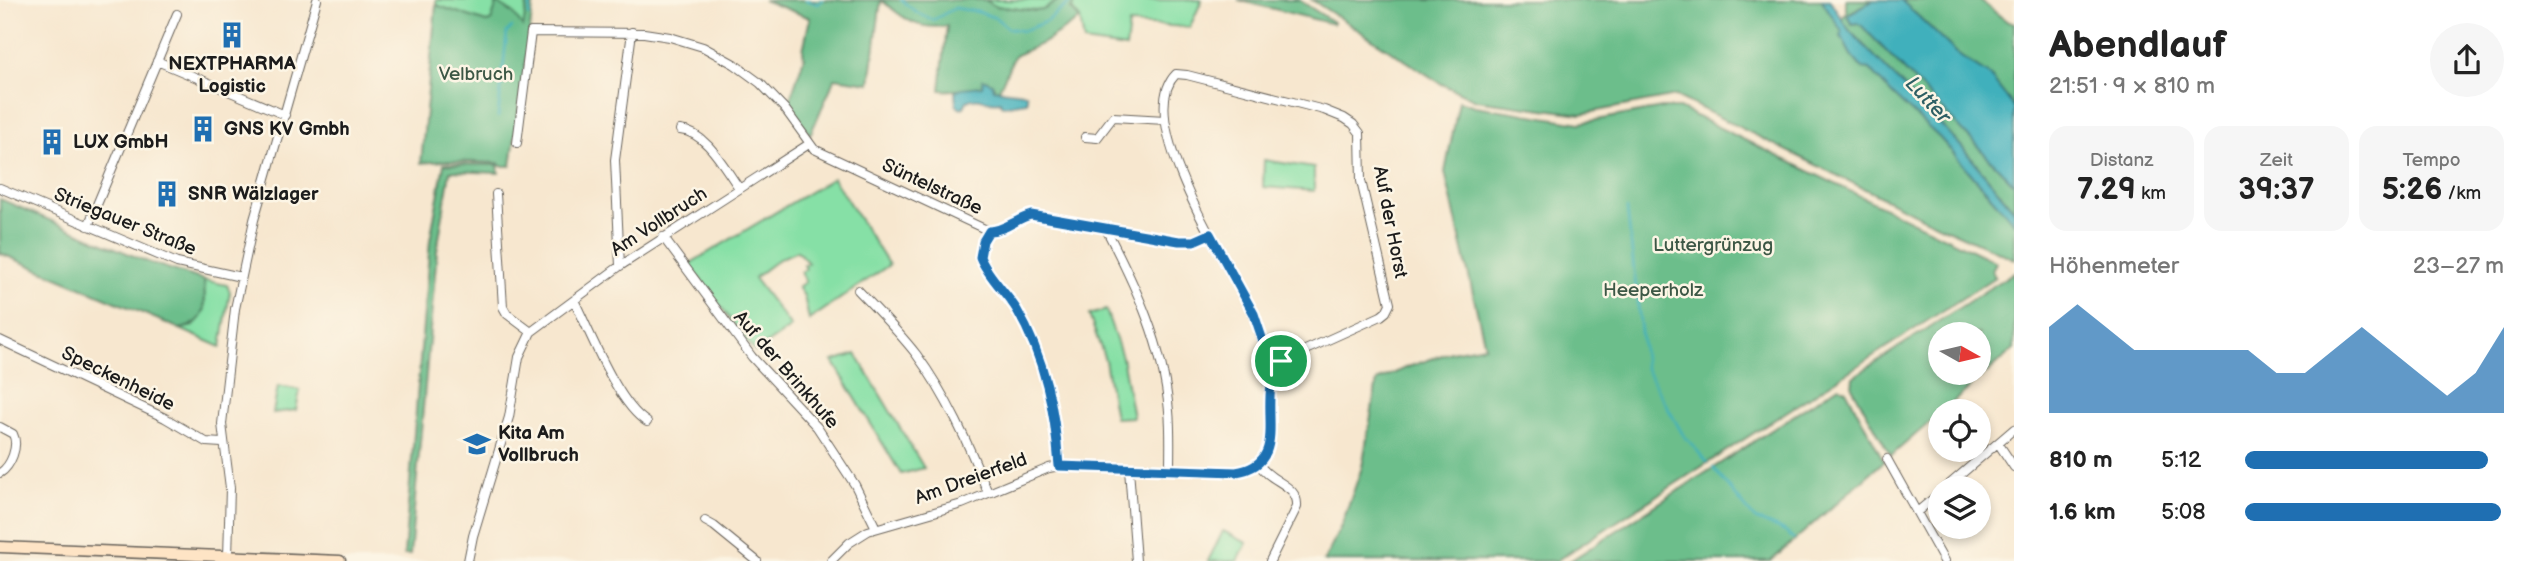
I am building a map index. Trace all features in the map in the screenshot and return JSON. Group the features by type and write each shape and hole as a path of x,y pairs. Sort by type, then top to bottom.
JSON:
{"street":[{"path":"228,556 230,488 222,443 224,388 241,277 317,0"},
{"path":"88,226 177,14"},
{"path":"517,143 531,32 632,32 688,42 734,64 760,83 785,108 809,144"},
{"path":"620,266 615,160 632,32"},
{"path":"157,61 285,115"},
{"name":"Auf der Horst","path":"1165,120 1170,82 1176,75 1187,75 1324,110 1344,118 1360,133 1362,181 1390,304 1381,316 1281,361"},
{"path":"1085,137 1097,138 1110,119 1118,116 1165,120 1188,196 1254,314 1266,350 1281,361 1270,384 1270,436 1267,451 1259,464 1267,476 1294,492 1298,500 1270,561"},
{"path":"680,130 694,135 713,152 739,188"},
{"name":"Am Vollbruch","path":"531,332 620,266 809,144"},
{"name":"Süntelstraße","path":"809,144 821,153 989,231 996,231 1018,218 1031,215 1179,241 1194,241 1210,234"},
{"name":"Striegauer Straße","path":"0,188 177,263 241,277"},
{"path":"468,561 472,536 509,416 519,357 531,332 507,314 503,307 496,194"},
{"path":"1106,229 1139,294 1156,340 1170,414 1170,470"},
{"path":"989,231 983,241 980,257 1017,311 1035,348 1052,402 1059,466"},
{"name":"Auf der Brinkhufe","path":"663,237 752,357 817,427 855,485 876,528"},
{"path":"858,290 898,332 935,383 968,444 988,493"},
{"path":"574,300 632,410 647,422"},
{"name":"Speckenheide","path":"0,340 165,418 206,442 222,443"},
{"path":"0,427 13,434 16,442 7,468 0,472"},
{"path":"1959,476 2014,429"},
{"path":"1998,443 2014,467"},
{"path":"1888,459 1944,561"},
{"name":"Am Dreierfeld","path":"831,561 860,535 876,528 953,507 1059,466 1236,472 1259,464"},
{"path":"1129,469 1136,561"},
{"path":"1917,512 1928,503"},
{"path":"705,522 714,526 757,561"},
{"path":"0,547 98,556 228,556 340,561"}],"green space":[{"path":"436,0 528,0 524,28 498,4 491,21 486,22 436,5"},
{"name":"Velbruch","path":"528,0 534,0 511,166 445,161 421,163 436,5 486,22 491,21 497,3 513,13 523,27"},
{"path":"763,0 881,0 870,83 835,78 810,135 788,105 804,58 803,50 810,18"},
{"path":"881,0 985,0 995,6 1036,11 1043,10 1059,0 1076,0 1071,9 1080,19 1043,43 1014,56 999,90 993,89 994,86 986,80 979,88 950,91 940,90 947,26 918,25"},
{"path":"985,0 1059,0 1043,10 1036,11 995,6"},
{"path":"1076,0 1202,0 1190,27 1129,24 1126,48 1084,42 1080,19 1071,8"},
{"path":"1238,0 1299,0 1333,24"},
{"path":"1312,0 1822,0 1843,32 1841,36 1851,55 1862,68 1870,69 1892,94 1940,138 2014,223 2014,259 1938,225 1676,96 1581,114 1476,100 1442,84"},
{"path":"1846,0 1874,0 1847,14 1852,24 1862,26 2014,184 2014,210 1961,146 1849,30 1841,18 1846,14"},
{"path":"1901,0 1979,0 2008,22 2014,23 2014,107 1989,75 1961,57"},
{"name":"Heeperholz","path":"1459,101 1580,123 1662,108 1679,108 1996,262 1992,271 1995,277 1556,561 1324,561 1342,524 1362,467 1377,381 1451,352 1485,346 1445,172"},
{"path":"1264,160 1314,168 1314,191 1263,187"},
{"path":"444,164 498,165 499,173 450,171 437,251 410,555 404,555 430,240"},
{"path":"833,178 889,265 809,320 804,296 798,287 805,282 801,272 806,269 804,265 808,263 797,251 779,259 754,278 791,327 755,352 689,264"},
{"path":"0,199 148,262 204,280 204,312 197,322 180,329 0,253"},
{"path":"2014,272 2014,349 1992,368 1992,322 1937,322"},
{"path":"204,280 227,285 230,292 221,347 180,329 194,326 205,309"},
{"path":"1106,310 1122,357 1133,417 1115,418 1105,360 1089,315"},
{"path":"1928,328 1928,385 1973,385 1957,399 1928,399 1928,424 1891,456 1852,387 1853,377"},
{"path":"856,354 924,468 901,474 833,361"},
{"path":"278,386 300,390 296,410 273,413"},
{"path":"1839,386 1846,390 1884,461 1771,561 1570,561"},
{"path":"1223,531 1247,543 1238,561 1208,561"}],"water":[{"path":"1822,0 1830,0 1849,30 1961,146 2014,210 2014,223 1940,138 1892,94 1870,69 1862,68 1851,55 1841,36 1842,32"},
{"path":"1874,0 1901,0 1961,57 1989,75 2014,107 2014,184 1862,26 1853,24 1847,15"},
{"path":"983,79 992,83 993,89 1024,93 1027,95 1027,102 1002,106 1000,101 976,98 959,108 955,92 962,88 982,86"}],"waterway":[{"path":"529,16 531,0"},
{"path":"806,0 818,4 823,0"},
{"path":"901,0 916,12 933,20 955,8 996,18 1008,28 1023,31 1047,21 1073,0"},
{"path":"498,117 507,32 512,27"},
{"path":"1627,209 1645,367 1682,433 1707,462"},
{"path":"1713,468 1755,519 1784,531 1794,539"}],"place":[{"name":"NEXTPHARMA Logistic","path":"232,35"},
{"name":"GNS KV Gmbh","path":"203,129"},
{"name":"LUX GmbH","path":"52,142"},
{"name":"SNR Wälzlager","path":"167,194"},
{"name":"Kita Am Vollbruch","path":"477,444"}],"route":[{"path":"1031,215 1187,242 1210,234 1257,319 1263,345 1281,361 1269,390 1269,443 1259,464 1251,468 1236,472 1059,466 1052,402 1043,370 1017,311 983,264 980,249 983,241 989,231 996,231 1018,218 1031,215"}],"water label":[{"name":"Lutter","path":"1928,100"}],"park label":[{"name":"Luttergrünzug","path":"1713,245"}]}
